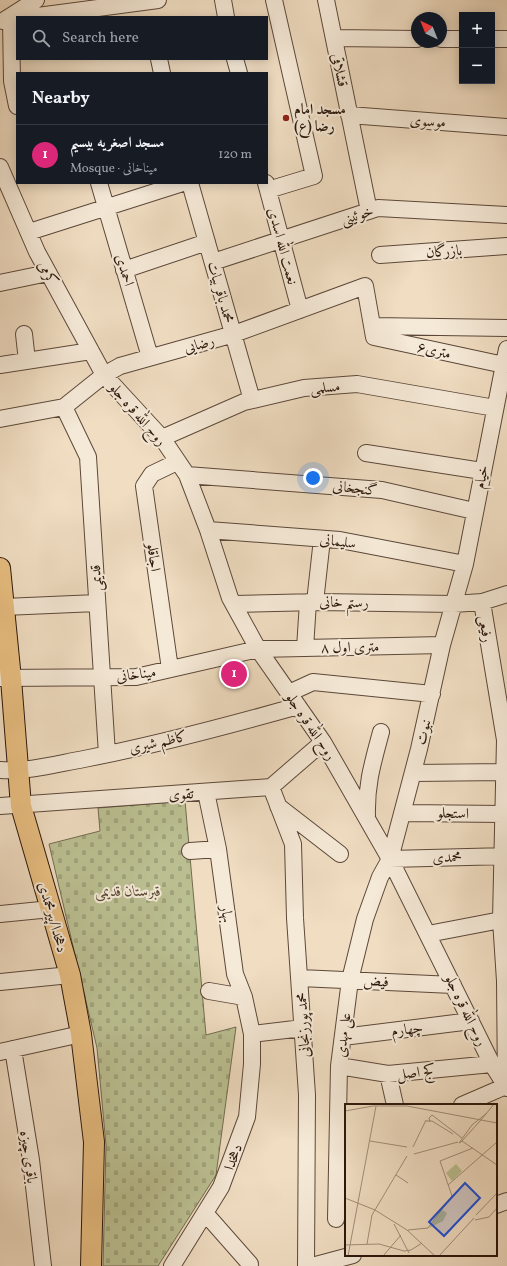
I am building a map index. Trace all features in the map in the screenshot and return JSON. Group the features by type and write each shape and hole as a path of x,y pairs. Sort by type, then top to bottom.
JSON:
{"main road":[{"name":"دهخدا/پیرمحمدی","path":"0,568 9,771 21,806 70,975 81,1034 94,1142 91,1266"}],"street":[{"path":"16,101 12,81 8,20 36,0"},
{"path":"223,0 226,16"},
{"path":"267,187 314,176 274,0"},
{"name":"قشلاقی","path":"326,0 369,211"},
{"path":"45,16 105,12 150,5"},
{"path":"334,38 411,39"},
{"path":"447,39 459,39"},
{"path":"495,39 507,39"},
{"path":"159,60 162,72"},
{"path":"235,60 239,72"},
{"name":"موسوی","path":"349,115 507,127"},
{"name":"کرمی","path":"0,167 48,273 104,375"},
{"name":"احمدی","path":"99,184 150,357"},
{"path":"29,232 180,184"},
{"name":"محمد باقر بیات","path":"190,184 252,400"},
{"name":"نعمت الله اسدی","path":"267,187 300,310"},
{"name":"خوئینی","path":"213,262 378,208 507,215"},
{"path":"124,270 207,242"},
{"name":"بازرگان","path":"380,255 507,246"},
{"path":"0,283 48,273"},
{"name":"رضایی","path":"0,419 64,407 104,375 120,366 234,334 365,286 373,326"},
{"path":"373,326 507,328"},
{"name":"۶متری","path":"373,326 374,337 504,365"},
{"path":"24,334 27,360"},
{"name":"خیام","path":"454,604 465,564 474,511 507,349"},
{"path":"0,365 91,351"},
{"name":"روح الله قره جلو","path":"104,375 162,438 186,475 208,530 234,604 258,649 323,742 390,859 492,1064 506,1087"},
{"name":"مسلمی","path":"162,438 244,402 304,388 357,384 495,408"},
{"name":"قدیمی","path":"64,407 88,457 107,754"},
{"path":"366,453 482,471"},
{"name":"اجاقلو","path":"170,669 144,486 152,474 177,462"},
{"name":"گنجخانی","path":"186,475 382,490 474,511"},
{"name":"سلیمانی","path":"208,530 340,540 465,564"},
{"path":"305,648 322,539"},
{"name":"رستم خانی","path":"234,604 311,602 454,604 482,602 507,594"},
{"path":"2,595 98,603"},
{"name":"رفیعی","path":"482,602 500,674 505,740 505,856 501,920 506,981 506,1087"},
{"name":"نبوت","path":"390,859 413,773 442,645 454,604"},
{"name":"۸ متری اول","path":"258,649 442,645"},
{"name":"میناخانی","path":"6,678 136,677 258,649"},
{"name":"کاظم شیری","path":"9,771 107,754 231,725 293,699 313,682 432,694"},
{"path":"367,819 366,793 381,732"},
{"path":"271,787 323,742"},
{"path":"413,773 504,772"},
{"name":"تقوی","path":"0,806 21,806 271,787"},
{"name":"محمد پورزنجانی","path":"271,787 293,844 295,918 307,1095 306,1266"},
{"name":"بهار","path":"206,792 218,849 235,974 244,997 252,1034"},
{"path":"278,806 340,854"},
{"name":"استجلو","path":"403,813 505,808"},
{"path":"190,851 218,849"},
{"name":"محمدی","path":"390,859 505,856"},
{"name":"علی مهدی","path":"336,1219 340,1066 350,980 365,919 380,877 390,859"},
{"path":"0,914 51,909"},
{"path":"428,934 501,920"},
{"path":"0,982 70,975"},
{"name":"فیض","path":"300,978 453,985"},
{"path":"209,991 244,997"},
{"name":"چهارم","path":"343,1037 471,1021"},
{"path":"252,1034 303,1028"},
{"path":"6,1050 81,1034"},
{"name":"دهخدا","path":"172,1266 221,1187 247,1117 252,1064 252,1034"},
{"name":"باقری چیزه","path":"6,1050 31,1160 43,1266"},
{"name":"کج اصل","path":"340,1066 388,1074 492,1064"},
{"path":"388,1074 395,1104"},
{"path":"464,1104 506,1087"},
{"path":"497,1205 507,1201"},
{"path":"205,1213 250,1264"},
{"path":"312,1266 349,1256"}],"green space":[{"name":"قبرستان قدیمى","path":"185,801 206,1035 236,1027 216,1175 158,1266 103,1266 106,1145 97,1048 49,844 100,831 98,808"}],"place":[{"name":"مسجد امام رضا (ع)","path":"286,118"},
{"name":"مسجد اصغریه بیسیم","path":"234,674"}]}
